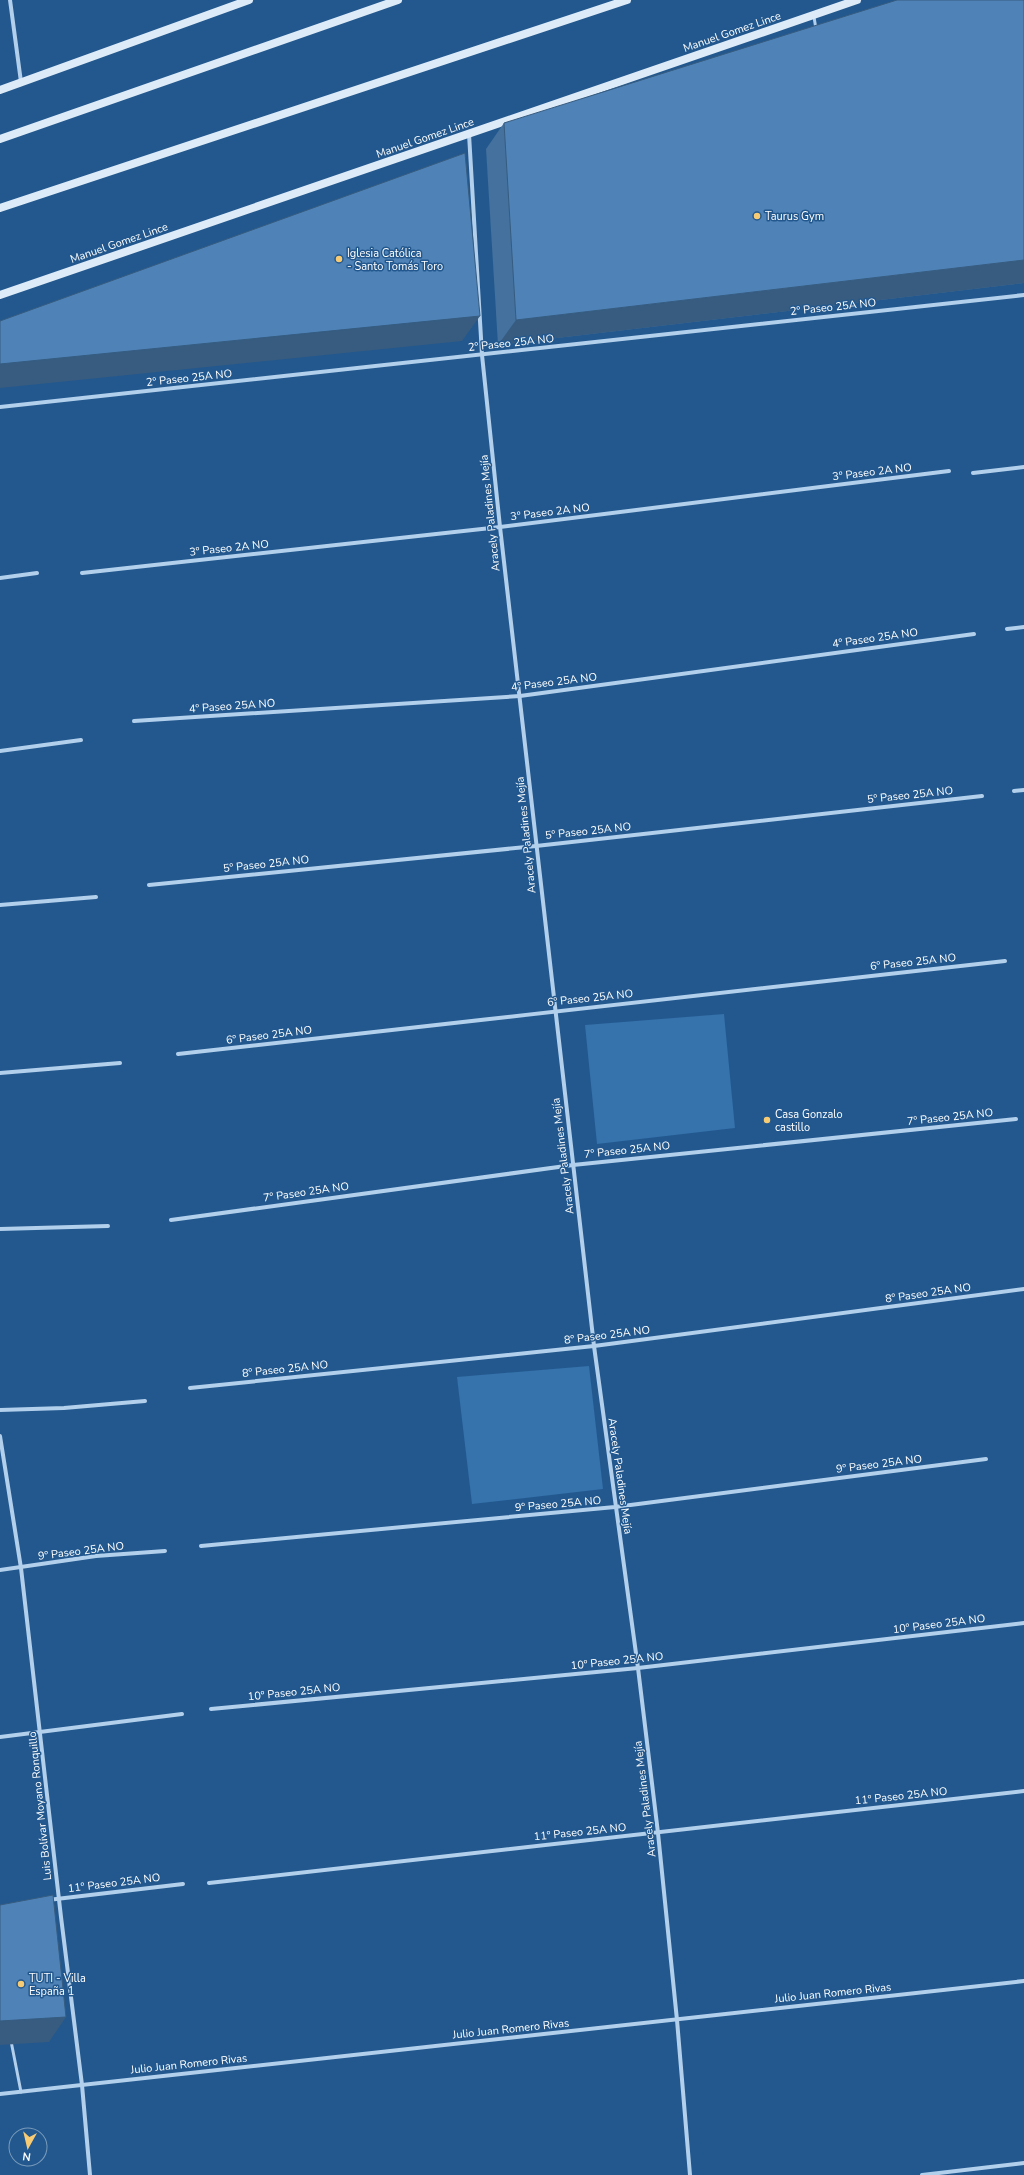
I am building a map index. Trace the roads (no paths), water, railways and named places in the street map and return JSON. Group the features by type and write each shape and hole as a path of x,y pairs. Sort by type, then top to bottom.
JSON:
{"main road":[{"path":"0,90 247,0"},
{"path":"0,139 398,0"},
{"path":"0,208 627,0"},
{"name":"Manuel Gomez Lince","path":"0,295 857,0"}],"street":[{"path":"10,0 21,82"},
{"name":"Aracely Paladines Mejía","path":"469,134 482,355 500,527 594,1346 638,1668 658,1832 677,2020 690,2175"},
{"name":"2º Paseo 25A NO","path":"0,408 1024,295"},
{"path":"972,473 1024,467"},
{"name":"3º Paseo 2A NO","path":"82,573 500,527 949,471"},
{"path":"0,578 38,573"},
{"path":"1007,629 1024,627"},
{"name":"4º Paseo 25A NO","path":"134,721 520,696 974,634"},
{"path":"0,751 81,740"},
{"path":"1014,791 1024,790"},
{"name":"5º Paseo 25A NO","path":"149,885 536,846 982,796"},
{"path":"0,905 96,896"},
{"name":"6º Paseo 25A NO","path":"178,1054 1005,961"},
{"path":"0,1073 120,1064"},
{"name":"7º Paseo 25A NO","path":"171,1220 573,1165 1016,1119"},
{"path":"0,1229 108,1226"},
{"name":"8º Paseo 25A NO","path":"190,1388 594,1346 1024,1289"},
{"path":"0,1410 64,1408 145,1401"},
{"name":"Luis Bolívar Moyano Ronquillo","path":"0,1436 21,1568 82,2085 90,2175"},
{"name":"9º Paseo 25A NO","path":"201,1546 615,1507 986,1459"},
{"name":"9º Paseo 25A NO","path":"0,1570 96,1556 165,1551"},
{"name":"10º Paseo 25A NO","path":"211,1709 638,1668 1024,1622"},
{"path":"0,1738 182,1714"},
{"name":"11º Paseo 25A NO","path":"209,1883 1024,1791"},
{"name":"11º Paseo 25A NO","path":"44,1900 183,1884"},
{"name":"Julio Juan Romero Rivas","path":"0,2094 1024,1981"},
{"path":"922,2175 1024,2163"}],"lane":[{"path":"813,15 817,36"},
{"path":"55,1917 61,1916"},
{"path":"11,2040 21,2092"}],"place":[{"name":"Taurus Gym","path":"757,216"},
{"name":"Iglesia Católica - Santo Tomás Toro","path":"339,259"},
{"name":"Casa Gonzalo castillo","path":"767,1120"},
{"name":"TUTI - Villa España 1","path":"21,1984"}]}
